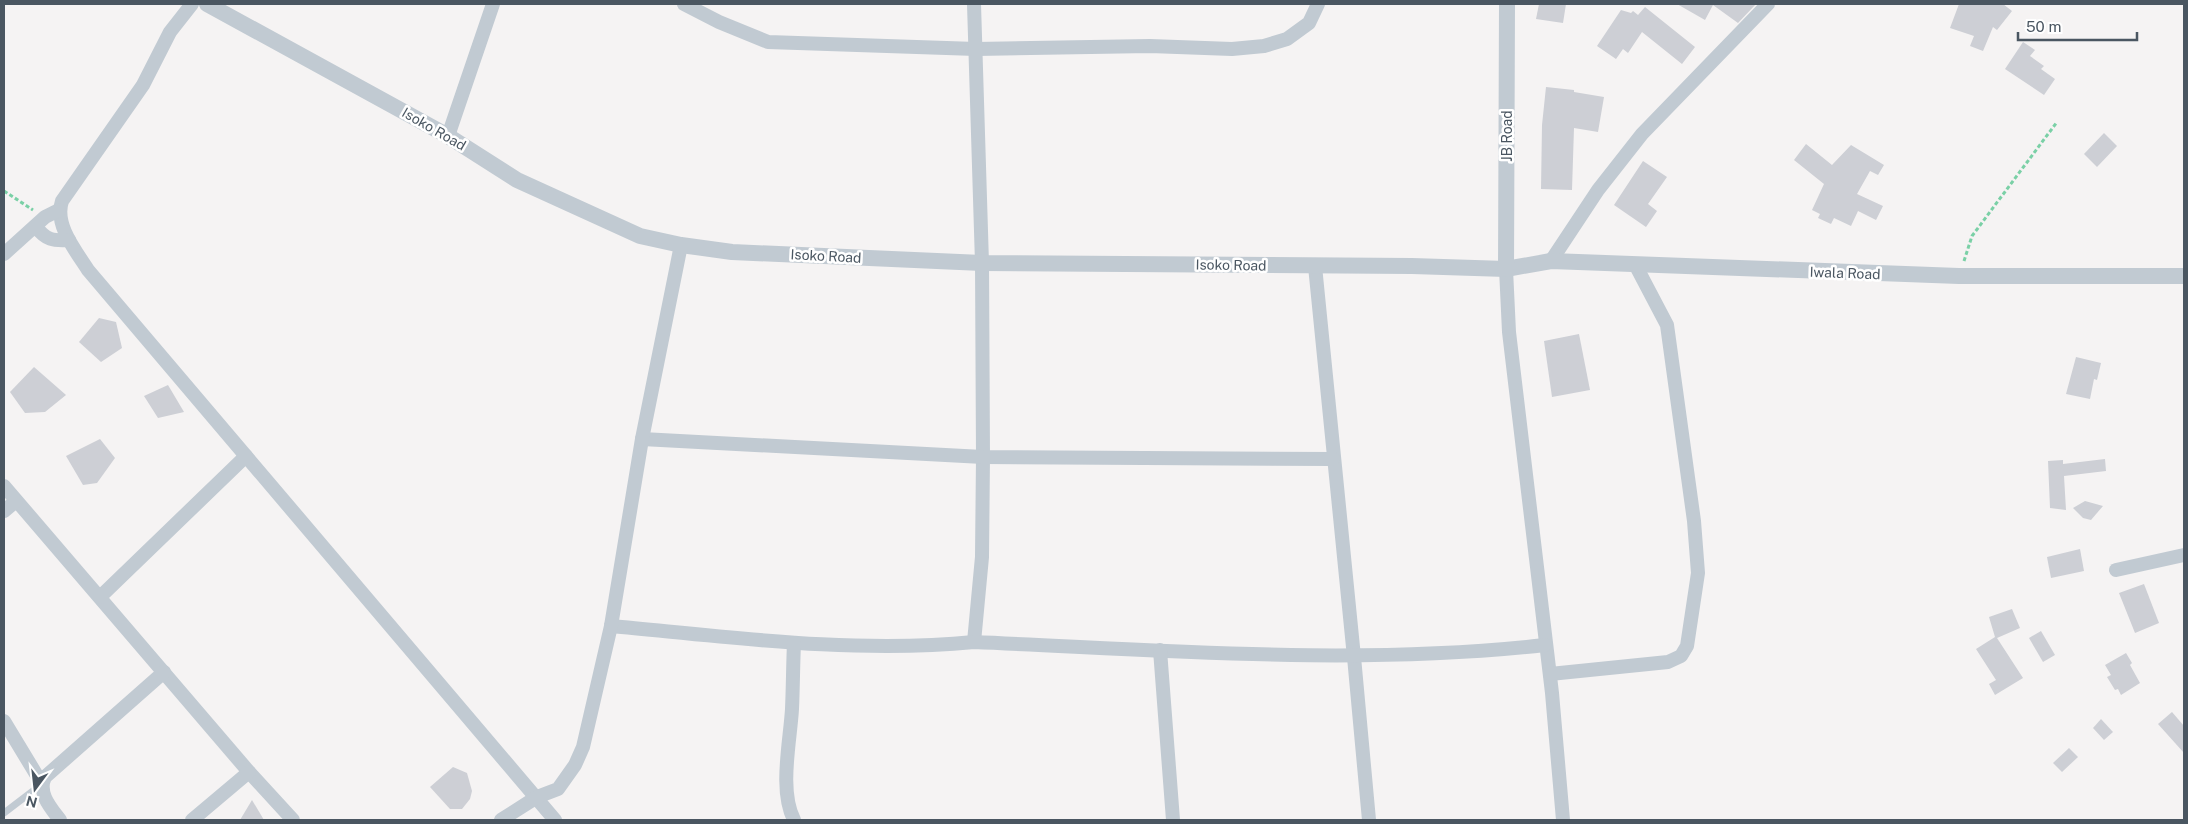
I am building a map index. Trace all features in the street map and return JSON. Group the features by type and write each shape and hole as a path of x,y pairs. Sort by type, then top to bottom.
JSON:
{"street":[{"path":"192,4 170,32 143,86 62,201 59,210 69,240 88,270 396,636 555,820"},
{"name":"Isoko Road","path":"207,4 448,136 518,180 640,236 681,245 732,252 982,263 1506,269"},
{"path":"448,136 493,4"},
{"path":"684,4 757,39 768,42 976,49 1150,46 1232,49 1264,46 1287,39 1309,23 1318,4"},
{"path":"974,4 982,263 983,457 982,558 974,642"},
{"name":"JB Road","path":"1506,269 1508,4"},
{"path":"1551,262 1598,190 1642,134 1768,4"},
{"path":"4,254 40,222 59,210"},
{"path":"40,222 45,238 69,240"},
{"path":"501,820 537,797 558,789 572,770 583,747 611,626 642,439 681,245"},
{"name":"Iwala Road","path":"1506,269 1551,262 1959,276 2184,276"},
{"path":"1315,266 1354,657 1368,820"},
{"path":"1550,674 1668,662 1681,656 1687,646 1698,573 1694,521 1667,325 1636,266"},
{"path":"1506,269 1509,332 1550,674 1563,820"},
{"path":"642,439 983,457 1333,459"},
{"path":"100,597 246,456"},
{"path":"4,486 248,772 293,820"},
{"path":"4,511 16,501"},
{"path":"2116,570 2184,555"},
{"path":"611,626 794,643 936,646 974,642 1354,657 1477,652 1546,645"},
{"path":"794,643 792,708 786,788 787,804 794,820"},
{"path":"1160,650 1173,820"},
{"path":"42,784 50,771 164,672"},
{"path":"4,720 42,784 45,798 60,820"},
{"path":"192,820 248,772"}],"lane":[{"path":"4,813 42,784"}],"path":[{"path":"1959,276 1972,236 2057,122"},
{"path":"4,192 40,222"}],"building":[{"path":"1539,4 1566,4 1563,23 1536,19"},
{"path":"1677,4 1756,4 1738,23 1713,5 1705,20"},
{"path":"1959,4 2003,4 2012,11 1997,30 1993,27 1983,51 1970,46 1974,36 1950,28"},
{"path":"1645,7 1695,47 1682,64 1642,32 1628,53 1623,49 1616,59 1597,46 1621,10 1631,13 1633,11 1638,15"},
{"path":"2023,42 2035,50 2030,56 2044,66 2041,69 2055,79 2044,95 2005,69"},
{"path":"1546,87 1574,90 1574,92 1604,97 1598,132 1574,128 1572,190 1541,189 1542,125"},
{"path":"2104,133 2117,146 2097,167 2084,154"},
{"path":"1806,144 1832,165 1851,145 1884,165 1878,175 1870,171 1857,194 1883,206 1876,220 1858,211 1851,226 1834,218 1831,224 1818,218 1820,214 1812,210 1824,184 1794,160"},
{"path":"1643,161 1667,177 1648,204 1657,211 1646,227 1614,205"},
{"path":"99,318 116,322 122,348 101,362 79,342"},
{"path":"1579,334 1590,390 1552,397 1544,341"},
{"path":"2076,357 2101,363 2097,380 2094,379 2090,399 2066,394"},
{"path":"34,367 66,395 45,412 25,413 10,392"},
{"path":"168,385 184,412 158,418 144,396"},
{"path":"100,439 115,458 97,483 83,485 66,456"},
{"path":"2105,459 2106,471 2064,476 2066,510 2050,508 2048,461 2063,460 2063,464"},
{"path":"2085,501 2103,506 2091,520 2083,518 2073,508"},
{"path":"2080,549 2084,571 2051,578 2047,557"},
{"path":"2144,584 2159,623 2135,633 2119,593"},
{"path":"2012,609 2020,628 1997,638 2023,678 1995,695 1989,684 1996,680 1976,649 1995,637 1989,617"},
{"path":"2041,631 2055,655 2043,662 2029,638"},
{"path":"2126,653 2140,683 2121,695 2118,689 2115,690 2107,677 2111,675 2105,665"},
{"path":"2172,712 2184,726 2184,753 2158,724"},
{"path":"2101,719 2113,732 2104,740 2093,728"},
{"path":"2069,748 2078,757 2062,772 2053,763"},
{"path":"453,767 467,773 472,791 470,799 462,809 450,809 430,787"},
{"path":"252,800 264,820 240,820"}]}
